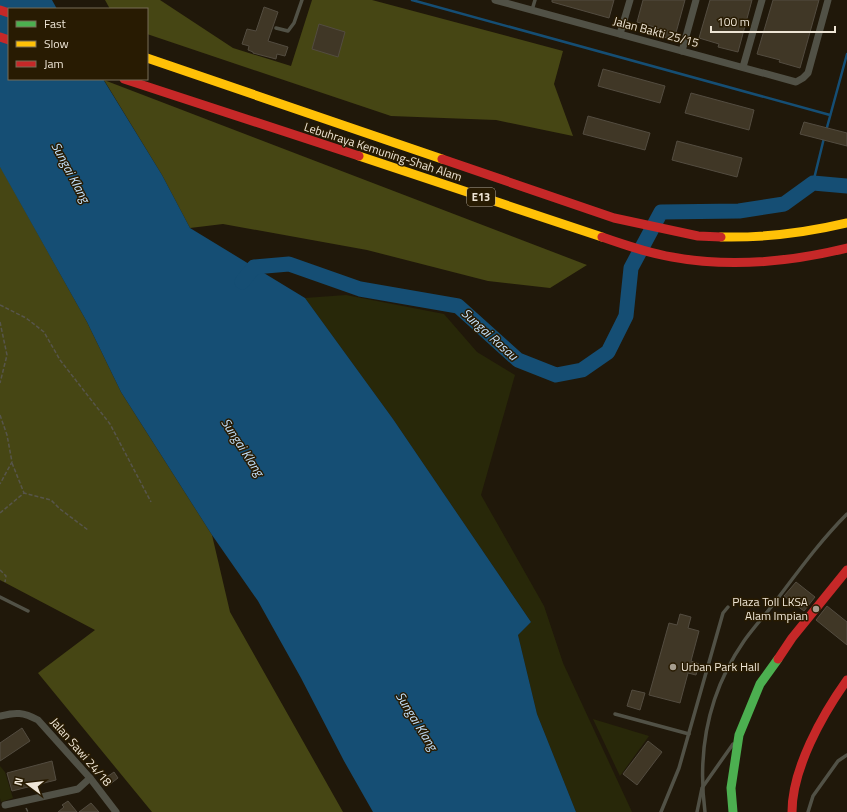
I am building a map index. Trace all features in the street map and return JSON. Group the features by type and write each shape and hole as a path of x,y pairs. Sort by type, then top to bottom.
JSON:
{"highway":[{"name":"Lebuhraya Kemuning-Shah Alam","path":"148,58 614,218 698,236 733,237 760,237 793,234 847,223"},
{"name":"Lebuhraya Kemuning-Shah Alam","path":"127,80 608,240 673,257 702,261 785,261 847,248"},
{"path":"733,812 731,788 740,735 760,684 792,638 847,570"},
{"path":"792,812 794,786 814,737 836,695 847,680"}],"street":[{"name":"Jalan Bakti 25/15","path":"495,0 796,82 808,73 828,0"},
{"path":"620,34 630,0"},
{"path":"682,51 696,0"},
{"path":"743,68 762,0"},
{"name":"Jalan Sawi 24/18","path":"0,716 13,712 26,714 38,720 90,778 116,812"},
{"path":"5,804 78,789 90,778"}],"lane":[{"path":"276,28 288,31 294,23 302,0"},
{"path":"532,10 535,0"},
{"path":"705,812 702,788 703,756 706,732 717,689 744,642 830,531 847,514"},
{"path":"0,597 28,611"},
{"path":"661,812 679,768 723,613 728,607"},
{"path":"615,714 689,734"},
{"path":"697,812 702,788 740,735"},
{"path":"808,812 813,796 838,762 847,755"},
{"path":"664,806 665,812"}],"path":[{"path":"0,305 26,318 44,332 60,360 110,424 151,502"},
{"path":"0,322 6,355 0,383"},
{"path":"0,415 7,435 12,462 24,493"},
{"path":"0,484 12,462"},
{"path":"0,512 24,493"},
{"path":"24,493 51,500 60,510 88,530"},
{"path":"0,570 6,576 5,582"}],"shaded area":[{"path":"105,0 160,0 233,48 291,66 312,0 372,0 563,51 554,84 573,136 496,120 391,116 148,34 148,8 109,8"},
{"path":"104,80 587,265 550,288 488,281 367,250 223,224 190,228 162,175"},
{"path":"0,166 87,322 121,392 212,535 230,612 343,812 152,812 38,673 95,630 0,580"},
{"path":"346,295 444,314 477,352 515,375 481,495 544,606 563,663 632,812 576,812 537,714 518,635 531,622 393,419 305,298"},
{"path":"593,719 649,736 620,776"},
{"path":"0,766 5,772 13,798 1,802 0,798"}],"water":[{"name":"Sungai Klang","path":"0,0 52,0 56,8 8,8 8,80 104,80 162,175 190,228 305,298 393,419 531,622 518,635 537,714 576,812 373,812 258,601 212,535 121,392 87,322 0,167"}],"building":[{"path":"552,0 614,0 609,18 552,2"},
{"path":"643,0 685,0 674,40 656,35 658,28 637,22"},
{"path":"710,0 752,0 738,52 718,47 719,44 699,38"},
{"path":"773,0 819,0 800,68 779,62 780,60 757,54"},
{"path":"264,7 278,12 268,41 288,47 285,56 277,54 276,59 253,53 248,50 249,46 242,44 247,29 256,31"},
{"path":"319,24 345,32 338,57 312,49"},
{"path":"603,69 665,86 660,103 598,86"},
{"path":"691,93 754,110 749,130 685,113"},
{"path":"588,116 650,133 645,150 583,134"},
{"path":"804,122 847,133 847,146 800,134"},
{"path":"677,141 742,158 737,177 672,160"},
{"path":"796,582 815,597 804,611 784,596"},
{"path":"827,606 847,622 847,645 816,620"},
{"name":"Urban Park Hall","path":"680,614 691,617 688,628 699,631 691,661 699,664 696,675 688,673 680,703 649,695 669,623 677,625"},
{"path":"632,690 645,693 640,710 627,706"},
{"path":"22,728 30,741 0,761 0,743"},
{"path":"648,741 662,752 637,785 623,774"},
{"path":"52,761 56,780 12,791 7,773"},
{"path":"114,772 118,778 109,785 104,779"},
{"path":"68,801 77,812 58,812 64,807 62,805"},
{"path":"91,803 99,812 79,812"}],"waterway":[{"path":"412,0 830,115"},
{"path":"826,131 847,54"},
{"path":"813,183 824,138"},
{"name":"Sungai Rasau","path":"242,282 254,267 289,264 360,289 458,306 518,360 556,375 582,370 608,352 626,316 631,268 661,212 739,211 784,204 813,183 847,186"}],"traffic: fast":[{"path":"733,812 731,788 739,735 760,684 778,659"}],"traffic: slow":[{"path":"148,58 442,159"},
{"path":"359,156 602,237"},
{"path":"721,237 753,237 784,234 816,230 847,223"}],"traffic: jam":[{"path":"0,10 8,13"},
{"path":"0,37 8,40"},
{"path":"127,80 359,156"},
{"path":"442,159 614,218 698,236 721,237"},
{"path":"602,237 663,255 694,260 738,263 804,257 847,248"},
{"path":"778,659 792,638 847,570"},
{"path":"792,812 793,795 797,778 810,743 828,709 847,680"}],"place":[{"name":"Plaza Toll LKSA Alam Impian","path":"816,609"},
{"name":"Urban Park Hall","path":"673,667"}]}
